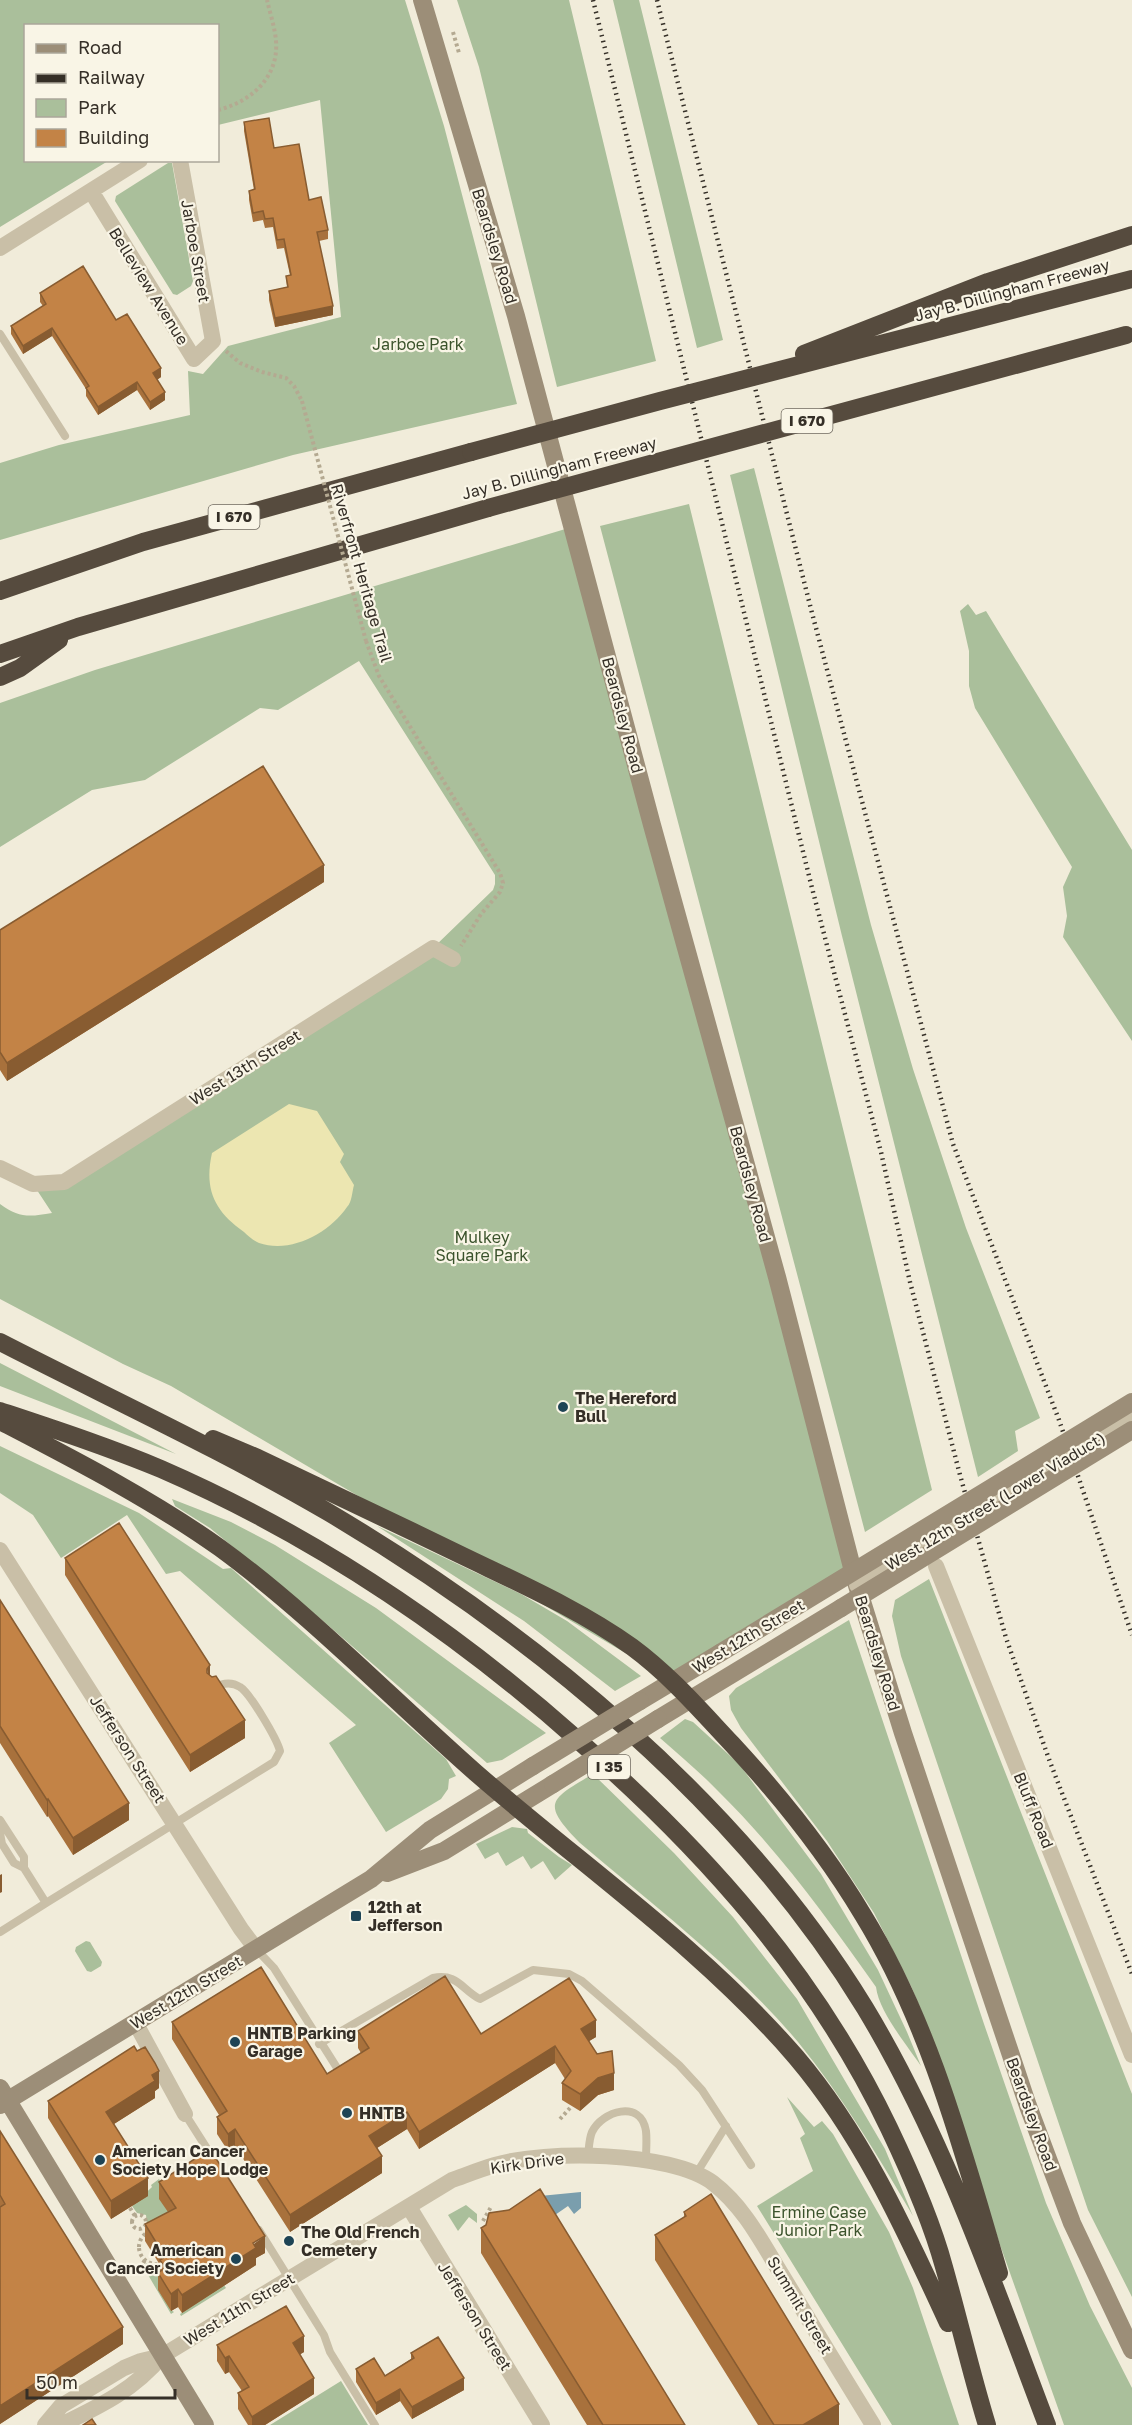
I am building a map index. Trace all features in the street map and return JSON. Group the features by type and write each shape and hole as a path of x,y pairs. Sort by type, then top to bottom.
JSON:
{"highway":[{"path":"727,385 988,282 1132,235"},
{"name":"Jay B. Dillingham Freeway","path":"0,591 143,542 660,400 727,385 1132,279"},
{"name":"Jay B. Dillingham Freeway","path":"0,654 78,627 488,508 1130,334"},
{"path":"0,677 20,668 78,627"},
{"name":"I 35","path":"0,1342 308,1502 388,1550 450,1591 514,1637 582,1692 669,1770 728,1830 771,1876 823,1944 866,2010 899,2068 960,2202 1047,2425"},
{"path":"63,1375 258,1458 551,1598 624,1642 673,1681 770,1785 817,1845 864,1916 896,1977 926,2046 952,2118 1038,2401"},
{"name":"I 35","path":"0,1411 106,1447 160,1469 229,1501 338,1561 418,1612 502,1676 602,1761 675,1828 738,1897 808,1987 851,2056 889,2127 918,2195 944,2266 968,2365 987,2425"},
{"path":"0,1421 180,1520 223,1551 322,1634 517,1807 713,1970 798,2059 836,2110 866,2156 897,2214 968,2365"}],"street":[{"name":"Beardsley Road","path":"422,0 516,316 655,836 774,1265 857,1585 903,1733 1028,2106 1072,2223 1132,2350"},
{"path":"0,248 137,162"},
{"name":"Jarboe Street","path":"180,162 213,341"},
{"name":"Belleview Avenue","path":"91,191 194,358 213,341"},
{"name":"West 13th Street","path":"0,1168 33,1184 64,1182 433,948 453,959"},
{"name":"West 12th Street","path":"2,2098 135,2022 371,1879 430,1830 495,1788 1132,1402"},
{"name":"West 12th Street (Lower Viaduct)","path":"857,1585 1132,1417"},
{"name":"West 12th Street","path":"371,1879 444,1851 1132,1430"},
{"name":"Jefferson Street","path":"0,1550 176,1823 241,1929 256,1949"},
{"name":"Bluff Road","path":"936,1566 1132,2055"},
{"path":"135,2022 185,2114"},
{"path":"2,2098 205,2425"},
{"name":"Kirk Drive","path":"409,2207 452,2180 497,2164 549,2157 588,2156 650,2160"},
{"name":"Summit Street","path":"650,2160 696,2174 712,2183 745,2214 873,2425"},
{"name":"Jefferson Street","path":"409,2207 542,2425"},
{"name":"West 11th Street","path":"61,2425 94,2409 142,2379 162,2356 409,2207"},
{"name":"West 11th Street","path":"45,2425 62,2406 124,2368 162,2356"}],"lane":[{"path":"0,334 65,436"},
{"path":"0,1932 274,1762 280,1751 276,1739 242,1688 230,1683 213,1688"},
{"path":"2,1823 24,1857 24,1868 46,1903"},
{"path":"256,1949 274,1968 319,2044 339,2071"},
{"path":"319,2044 433,1978 449,1978 480,1999 533,1970 569,1974 582,1981 679,2065 702,2090 751,2164"},
{"path":"588,2156 592,2133 598,2124 616,2112 626,2110 633,2112 644,2124 650,2160"},
{"path":"185,2114 218,2166"},
{"path":"696,2174 726,2126"},
{"path":"254,2221 324,2335 330,2352 375,2425"}],"path":[{"path":"219,110 246,100 263,84 273,65 276,42 267,0"},
{"name":"Riverfront Heritage Trail","path":"213,341 240,363 286,378 294,386 302,402 366,641 379,676 500,873 503,883 500,892 481,914 453,959"},
{"path":"560,2119 570,2108"},
{"path":"483,2221 491,2207"},
{"path":"130,2208 135,2216"},
{"path":"135,2216 133,2226 143,2228"},
{"path":"135,2216 145,2218 146,2225 143,2228"},
{"path":"143,2228 150,2239"},
{"path":"160,2231 171,2239 172,2252 165,2262 155,2264 145,2260 140,2254 138,2246 146,2233 160,2231"},
{"path":"171,2239 181,2233"},
{"path":"161,2256 165,2262"},
{"path":"140,2268 145,2260"}],"green space":[{"name":"Jarboe Park","path":"0,0 405,0 444,126 517,404 293,455 0,540 0,463 59,445 190,415 188,371 203,374 228,346 341,317 320,100 219,125 219,24 24,24 24,162 106,162 0,227"},
{"path":"457,0 569,0 656,361 557,387 479,67"},
{"path":"613,0 639,0 723,340 697,348"},
{"path":"168,163 172,163 193,281 191,286 177,295 173,294 115,201 116,196"},
{"path":"754,468 871,925 913,1069 966,1228 1040,1418 1015,1431 1018,1451 978,1477 842,936 730,475"},
{"path":"689,504 932,1490 865,1532 600,526"},
{"name":"Mulkey Square Park","path":"572,527 861,1568 673,1681 171,1386 123,1364 0,1299 0,1204 13,1212 24,1215 52,1213 33,1184 64,1182 433,948 493,890 495,875 359,661 278,710 260,708 145,780 92,790 0,847 0,703 95,670"},
{"path":"968,604 976,615 986,611 1132,850 1132,1041 1063,937 1067,916 1063,887 1072,867 975,708 969,686 969,651 960,611"},
{"path":"0,1363 176,1454 0,1386"},
{"path":"0,1446 139,1513 223,1569 231,1568 446,1759 456,1776 449,1779 448,1789 441,1799 386,1832 329,1743 356,1725 180,1571 166,1574 127,1515 61,1558 33,1515 0,1493"},
{"path":"172,1499 231,1522 275,1545 376,1608 546,1733 502,1760 487,1763 322,1620 210,1528 175,1506"},
{"path":"377,1526 521,1594 567,1621 641,1676 615,1691 524,1621"},
{"path":"929,1579 1132,2094 1132,2297 1088,2210 901,1656 892,1616 895,1600"},
{"path":"849,1620 1046,2203 1090,2306 1132,2388 1132,2425 1064,2425 999,2242 931,2034 911,1986 874,1913 827,1841 741,1728 731,1710 729,1696 736,1688"},
{"path":"685,1719 693,1722 739,1764 821,1874 878,1970 921,2066 882,2007 876,1987 802,1886 740,1814 704,1777 660,1738"},
{"path":"593,1774 674,1853 733,1917 797,1999 885,2149 913,2216 844,2105 798,2042 774,2014 693,1938 580,1843 559,1819 555,1803 559,1797"},
{"path":"512,1827 527,1829 528,1833 572,1865 555,1880 543,1861 531,1869 523,1856 506,1866 498,1852 485,1859 476,1844"},
{"path":"86,1941 90,1942 102,1962 101,1966 91,1972 87,1971 75,1951 76,1947"},
{"name":"Ermine Case Junior Park","path":"787,2097 814,2127 822,2121 833,2134 889,2232 913,2288 959,2425 892,2425 757,2206 813,2171 800,2138 805,2134"},
{"path":"159,2179 168,2193 175,2214 147,2224 146,2215 137,2213 132,2206"},
{"path":"466,2205 477,2214 477,2223 469,2217 458,2231 448,2215"},
{"path":"146,2263 154,2267 165,2264 171,2310 174,2312 171,2314 144,2268"},
{"path":"221,2281 226,2288 181,2316 180,2314 211,2294"},
{"path":"341,2381 368,2425 270,2425"}],"sand":[{"path":"289,1104 317,1111 344,1154 340,1162 354,1185 349,1205 320,1233 296,1243 271,1246 251,1238 225,1216 211,1188 210,1166 212,1153"}],"water":[{"path":"581,2192 581,2208 574,2214 568,2206 555,2215 540,2196"}],"building":[{"path":"269,118 274,148 299,144 309,200 321,197 328,230 317,232 333,306 275,318 269,291 288,287 286,276 291,275 284,239 277,240 273,218 265,219 263,211 253,213 249,191 255,189 244,122"},
{"path":"83,266 116,320 127,314 161,368 153,373 165,392 150,402 137,382 98,407 86,388 89,386 52,328 23,346 11,326 46,304 40,293"},
{"path":"263,766 324,865 7,1063 0,1052 0,930"},
{"path":"119,1523 210,1665 207,1673 212,1677 216,1676 245,1720 190,1755 65,1558"},
{"path":"0,1600 129,1803 73,1838 0,1726"},
{"name":"HNTB","path":"261,1967 327,2074 369,2048 358,2031 445,1976 481,2034 569,1978 596,2020 581,2029 597,2054 612,2051 614,2073 598,2078 580,2094 562,2083 571,2071 555,2046 419,2132 407,2112 369,2136 382,2156 290,2215 235,2129 228,2134 217,2117 227,2111 172,2022"},
{"name":"American Cancer Society Hope Lodge","path":"134,2046 137,2051 145,2047 155,2063 159,2071 152,2075 155,2081 106,2112 148,2178 111,2201 48,2101"},
{"path":"0,2131 123,2327 0,2406 0,2207 5,2204 0,2195"},
{"path":"210,2149 265,2236 253,2243 256,2248 182,2295 178,2289 171,2294 158,2273 165,2268 160,2260 165,2257 145,2224 176,2208 159,2182"},
{"path":"540,2189 685,2425 603,2425 481,2228 486,2225 489,2213 509,2210"},
{"path":"711,2194 839,2404 803,2425 774,2425 655,2235 686,2216 684,2212"},
{"path":"286,2306 304,2336 293,2343 314,2378 252,2417 238,2393 249,2387 229,2356 225,2358 217,2345"},
{"path":"438,2337 464,2378 412,2407 400,2389 376,2403 356,2369 374,2358 385,2376 414,2358 411,2353"},
{"path":"92,2419 96,2425 83,2425"}],"railway":[{"path":"593,0 812,888 881,1152 910,1282 960,1475 1006,1638 1050,1762 1132,1974"},
{"path":"657,0 812,613 953,1144 1059,1420 1132,1635"}],"place":[{"name":"The Hereford Bull","path":"563,1407"},
{"name":"12th at Jefferson","path":"356,1916"},
{"name":"HNTB Parking Garage","path":"235,2042"},
{"name":"HNTB","path":"347,2113"},
{"name":"American Cancer Society Hope Lodge","path":"100,2160"},
{"name":"The Old French Cemetery","path":"289,2241"},
{"name":"American Cancer Society","path":"236,2259"}]}
